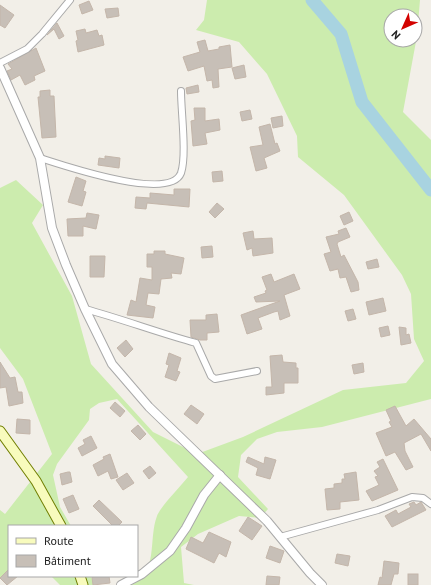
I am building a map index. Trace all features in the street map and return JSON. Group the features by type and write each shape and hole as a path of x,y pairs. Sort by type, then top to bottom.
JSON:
{"main road":[{"path":"0,431 36,481 60,525"}],"street":[{"path":"0,63 27,49 42,34 70,0"},
{"path":"0,68 40,158 52,228 104,351 123,378 149,407 245,498 322,585"},
{"path":"40,158 109,178 150,184 171,183 177,179 181,172 184,154 181,91"},
{"path":"85,309 124,320 176,339 196,343 211,376 215,379 257,371"},
{"path":"138,576 170,550 186,528 204,495 220,475"},
{"path":"280,537 378,510 412,497 423,498 431,504"},
{"path":"121,585 136,577"}],"green space":[{"path":"207,0 420,0 419,8 383,8 383,48 415,48 403,112 431,140 431,399 322,427 277,432 257,439 241,455 238,477 268,509 260,518 239,516 198,534 181,547 184,583 194,585 131,585 140,580 146,572 151,555 154,525 159,512 188,477 117,399 99,403 90,409 89,420 57,464 53,475 60,507 70,525 8,525 8,572 0,579 0,510 5,514 52,454 23,379 0,348 0,188 16,180 43,205 32,223 72,296 91,364 153,432 197,454 243,437 343,390 406,383 424,361 414,339 411,294 402,275 344,195 298,157 297,136 267,74 239,42 196,30 204,20"},
{"path":"52,577 91,577 94,585 60,585"}],"building":[{"path":"89,1 93,10 82,14 79,5"},
{"path":"0,5 14,15 5,28 0,25"},
{"path":"118,8 119,16 107,18 105,9"},
{"path":"57,23 64,36 59,39 54,29 47,35"},
{"path":"85,29 86,33 97,30 99,36 102,35 104,45 78,52 76,31"},
{"path":"205,40 208,51 230,45 232,67 218,69 219,87 213,88 212,80 207,81 204,66 188,71 183,57 200,52 197,42"},
{"path":"36,48 45,71 34,76 35,80 25,85 20,75 11,80 7,71 12,69 8,64"},
{"path":"244,65 246,77 235,79 232,68"},
{"path":"198,85 199,92 187,94 186,88"},
{"path":"50,90 50,96 54,96 56,137 42,138 38,97 40,97 40,91"},
{"path":"194,108 205,108 205,121 219,119 220,130 205,133 207,144 193,146 191,121 195,120"},
{"path":"250,110 252,119 242,121 240,112"},
{"path":"282,116 283,126 273,128 271,118"},
{"path":"270,124 275,144 277,143 280,151 264,158 267,168 256,171 250,147 263,145 259,127"},
{"path":"105,156 120,158 119,168 98,165 99,158 105,159"},
{"path":"222,171 223,181 213,182 212,172"},
{"path":"76,177 86,181 83,191 86,192 82,206 68,202"},
{"path":"174,189 190,189 189,207 147,203 146,209 135,208 136,197 150,198 150,193 174,195"},
{"path":"217,203 224,209 215,218 209,212"},
{"path":"349,212 353,221 344,225 340,216"},
{"path":"87,213 99,215 96,229 83,226 83,236 68,236 67,219 86,218"},
{"path":"346,228 350,237 338,242 337,244 341,257 344,255 358,282 359,290 351,292 346,277 340,278 338,269 330,271 324,254 331,252 326,237 339,234 338,231"},
{"path":"253,231 254,239 272,238 273,253 253,256 252,248 247,250 243,233"},
{"path":"212,246 213,257 202,258 201,247"},
{"path":"154,251 165,251 165,254 184,258 181,274 171,273 172,278 161,279 159,294 148,293 146,305 155,307 153,318 127,315 131,300 136,302 140,278 152,280 152,267 147,267 147,254 154,254"},
{"path":"90,256 105,256 104,277 90,277"},
{"path":"377,259 379,267 368,269 366,262"},
{"path":"271,274 274,282 294,274 300,289 284,295 290,316 280,320 278,311 258,318 262,329 247,334 241,315 280,301 256,302 254,297 266,293 265,291 267,290 262,277"},
{"path":"383,298 386,311 369,315 366,302"},
{"path":"353,309 356,319 348,321 345,311"},
{"path":"217,314 219,332 207,333 207,340 200,340 191,337 190,320 206,320 206,315"},
{"path":"388,326 390,335 381,337 379,328"},
{"path":"399,327 406,328 406,335 409,334 411,343 401,345"},
{"path":"126,340 133,349 125,357 117,348"},
{"path":"169,353 181,358 177,371 180,372 176,381 165,377 169,365 166,364"},
{"path":"282,355 283,362 296,363 296,368 298,368 298,383 284,383 284,393 266,395 266,387 272,387 270,356"},
{"path":"0,362 10,378 15,377 18,392 22,392 23,403 9,406 6,387 0,388"},
{"path":"363,363 364,372 354,374 352,365"},
{"path":"115,402 125,411 120,417 110,408"},
{"path":"191,405 204,414 197,424 184,414"},
{"path":"395,406 406,426 414,419 431,439 431,451 421,434 404,443 405,451 413,467 406,470 395,452 386,456 376,433 392,427 386,410"},
{"path":"17,419 30,420 30,434 16,433"},
{"path":"138,425 146,434 140,440 131,431"},
{"path":"91,436 97,448 82,456 78,448 85,444 83,440"},
{"path":"110,454 118,477 111,479 108,471 98,476 93,465 104,459 103,457"},
{"path":"248,457 264,464 265,457 276,460 270,479 256,475 258,468 246,462"},
{"path":"383,459 398,490 372,501 366,491 379,485 375,477 378,476 374,471 380,467 377,462"},
{"path":"150,466 156,473 149,479 143,471"},
{"path":"70,472 72,482 62,485 60,474"},
{"path":"356,472 359,500 340,502 340,509 327,510 325,489 334,488 334,484 342,483 342,479 345,479 344,474"},
{"path":"127,473 134,483 123,490 116,480"},
{"path":"73,495 79,509 69,513 63,499"},
{"path":"99,500 122,522 119,525 112,525 93,506"},
{"path":"414,502 416,505 421,502 426,510 392,527 385,516 396,510 398,514 411,507 409,504"},
{"path":"248,517 262,526 252,540 239,531"},
{"path":"209,532 231,542 226,557 219,553 214,563 186,549 191,537 203,543"},
{"path":"270,546 284,551 280,563 266,558"},
{"path":"337,554 350,556 348,566 335,563"},
{"path":"384,561 399,563 398,574 394,574 391,585 378,585 380,577 382,578"},
{"path":"8,570 8,577 17,577 7,585 0,578"},
{"path":"408,574 418,574 418,585 408,585"},
{"path":"267,576 280,577 279,585 266,585"},
{"path":"92,577 109,577 110,583 93,585"}],"waterway":[{"path":"312,0 341,34 362,102 431,190"}]}
